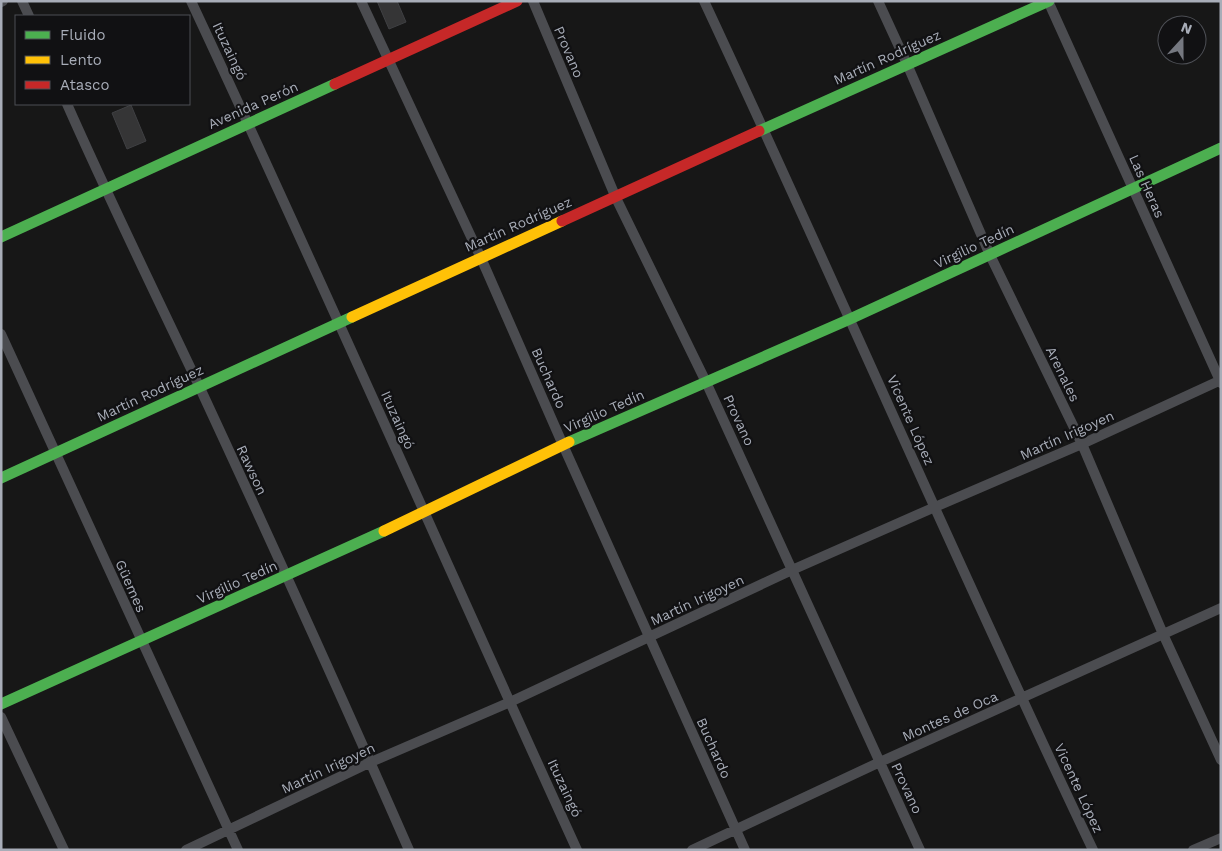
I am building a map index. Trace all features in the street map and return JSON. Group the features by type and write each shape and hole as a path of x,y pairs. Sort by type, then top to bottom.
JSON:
{"street":[{"path":"22,1 28,15"},
{"name":"Ituzaingó","path":"191,1 340,323 577,850"},
{"name":"Buchardo","path":"361,1 481,258 563,446 745,850"},
{"name":"Avenida Perón","path":"1,237 517,1"},
{"name":"Provano","path":"533,1 616,198 706,382 920,850"},
{"name":"Vicente López","path":"704,1 764,128 1021,699 1093,850"},
{"name":"Arenales","path":"878,1 990,254 1082,444 1163,634 1221,760"},
{"name":"Martín Rodríguez","path":"1,478 616,198 764,128 1049,1"},
{"name":"Las Heras","path":"1049,1 1220,381"},
{"name":"Rawson","path":"67,105 286,576 409,850"},
{"name":"Virgilio Tedín","path":"1,704 424,513 563,446 850,319 1221,148"},
{"name":"Güemes","path":"1,334 238,850"},
{"name":"Martín Irigoyen","path":"186,850 371,762 651,638 792,570 1082,444 1220,381"},
{"name":"Montes de Oca","path":"692,850 880,762 1221,608"},
{"path":"1,717 64,850"},
{"path":"1193,850 1221,838"}],"building":[{"path":"377,1 397,1 406,22 389,29"},
{"path":"131,105 146,141 127,149 112,113"}],"traffic: fast":[{"path":"759,131 1049,1"},
{"path":"1,237 335,84"},
{"path":"569,442 850,319 1221,148"},
{"path":"1,478 352,317"},
{"path":"1,704 384,531"}],"traffic: slow":[{"path":"352,317 562,221"},
{"path":"384,531 569,442"}],"traffic: jam":[{"path":"335,84 517,1"},
{"path":"562,221 759,131"}]}
